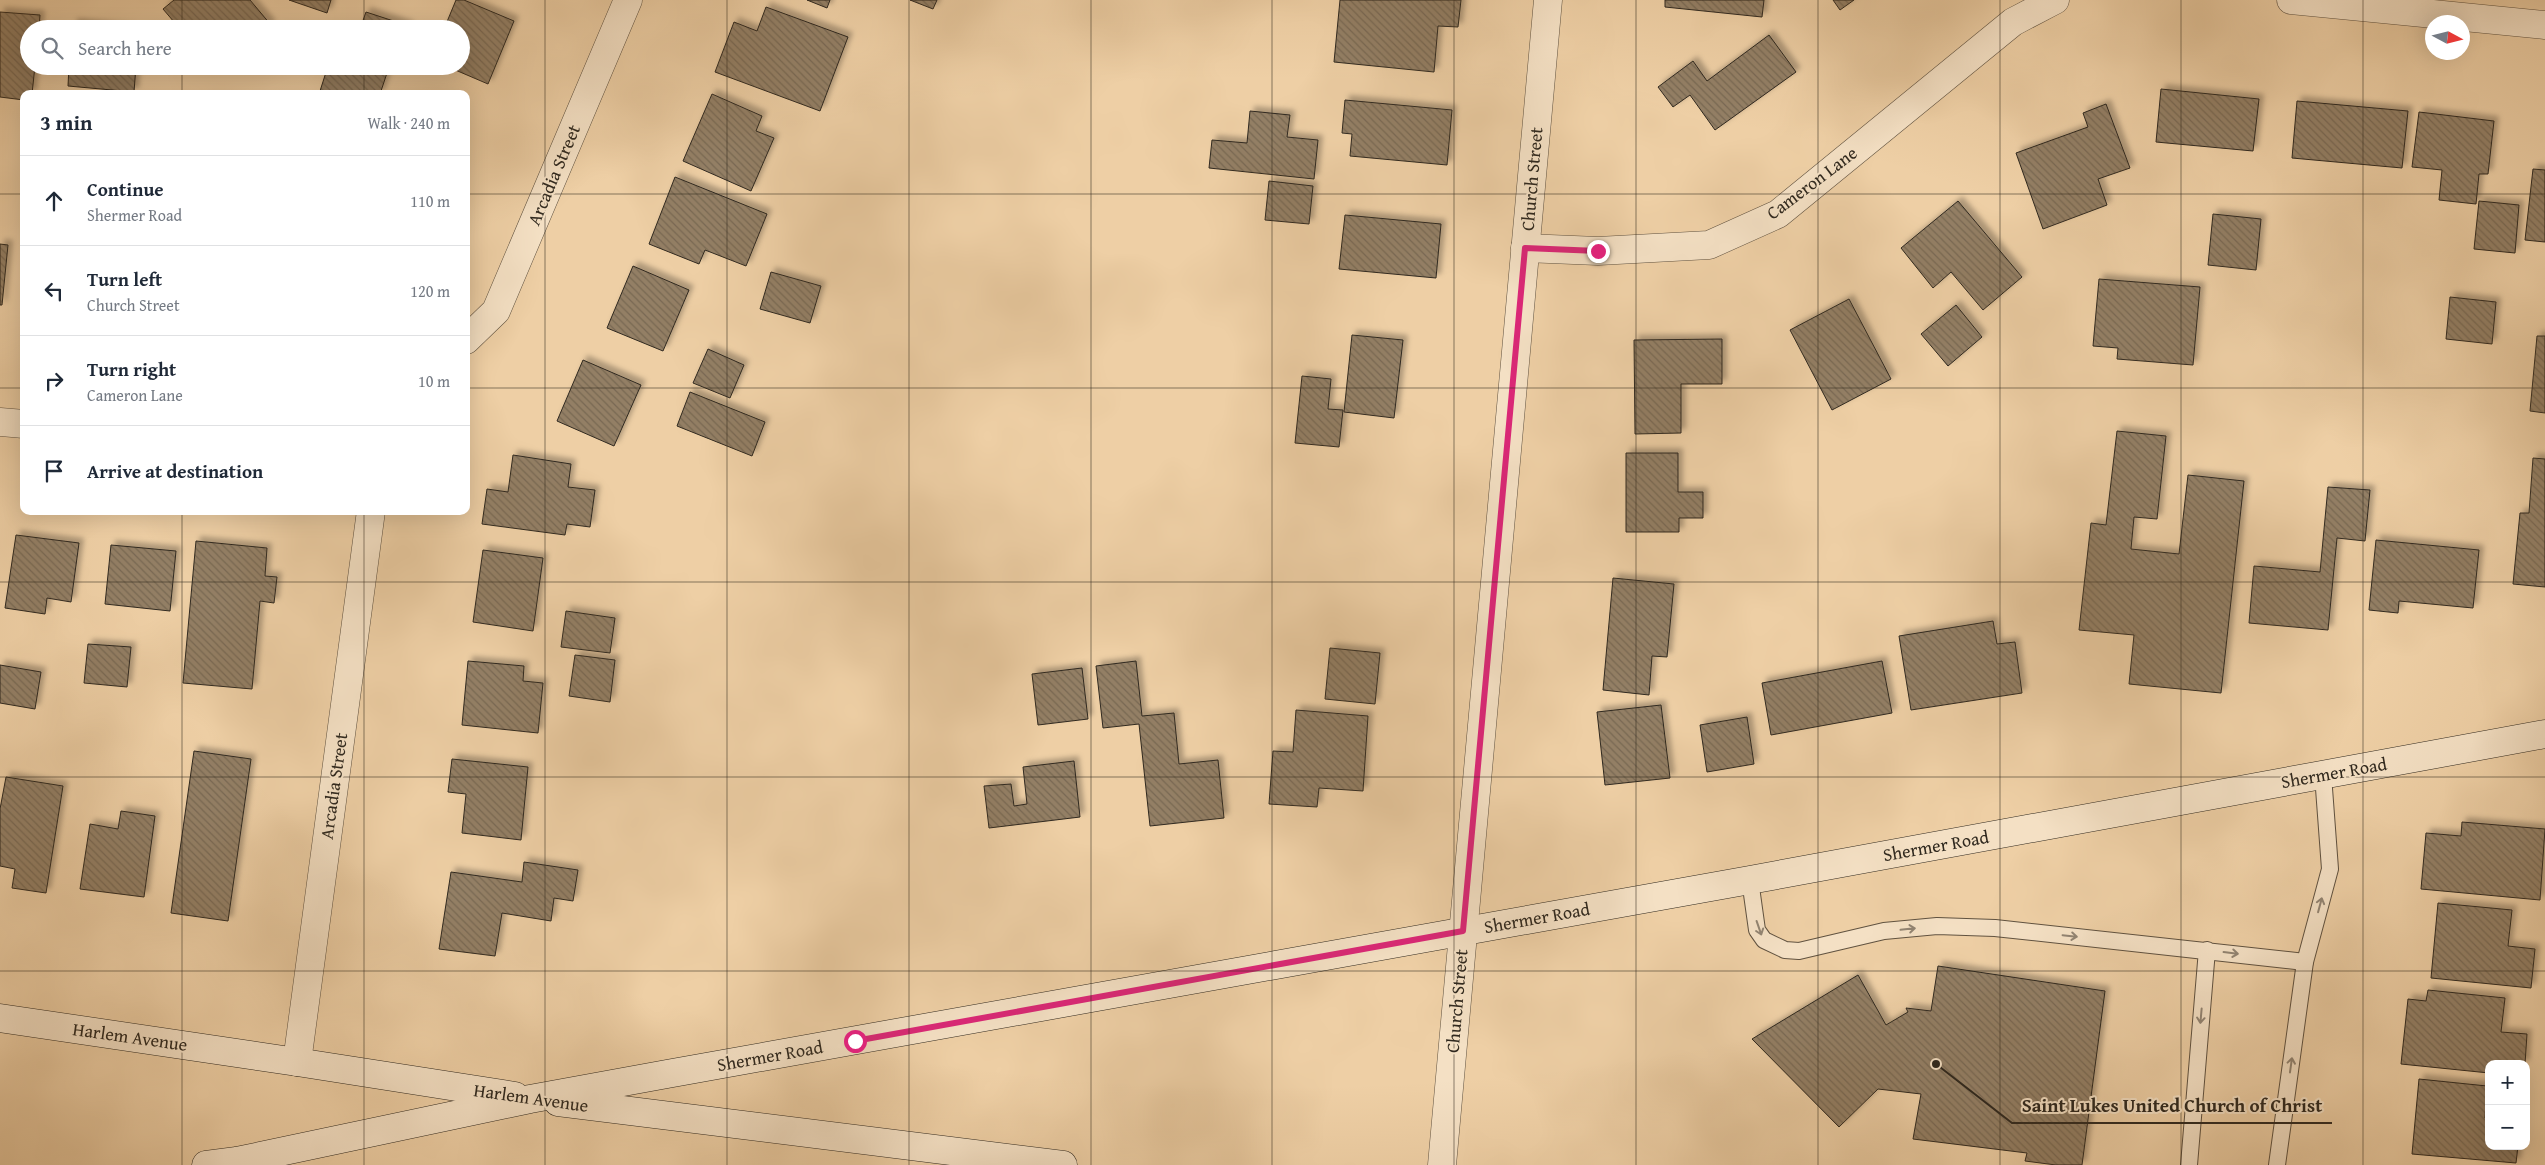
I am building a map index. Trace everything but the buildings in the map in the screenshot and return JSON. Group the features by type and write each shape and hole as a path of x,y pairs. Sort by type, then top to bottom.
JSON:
{"main road":[{"name":"Arcadia Street","path":"470,336 496,311 628,0"},
{"name":"Church Street","path":"1442,1165 1548,0"},
{"name":"Cameron Lane","path":"1525,248 1598,251 1709,245 1778,214 2013,22 2055,0"},
{"path":"2291,0 2545,25"},
{"path":"0,422 20,424"},
{"name":"Arcadia Street","path":"297,1062 370,515"},
{"name":"Shermer Road","path":"206,1165 237,1161 530,1099 1750,880 2545,734"},
{"name":"Harlem Avenue","path":"0,1018 530,1099 1063,1165"}],"lane":[{"path":"2277,1165 2305,962 2330,869 2323,775"},
{"path":"1750,880 1757,930 1764,940 1785,950 1799,951 1884,931 1937,926 1995,928 2305,962"},
{"path":"2189,1165 2207,950"}],"place":[{"name":"Saint Lukes United Church of Christ","path":"1936,1064"}],"route":[{"path":"855,1041 1463,931 1525,248 1598,251"}]}
